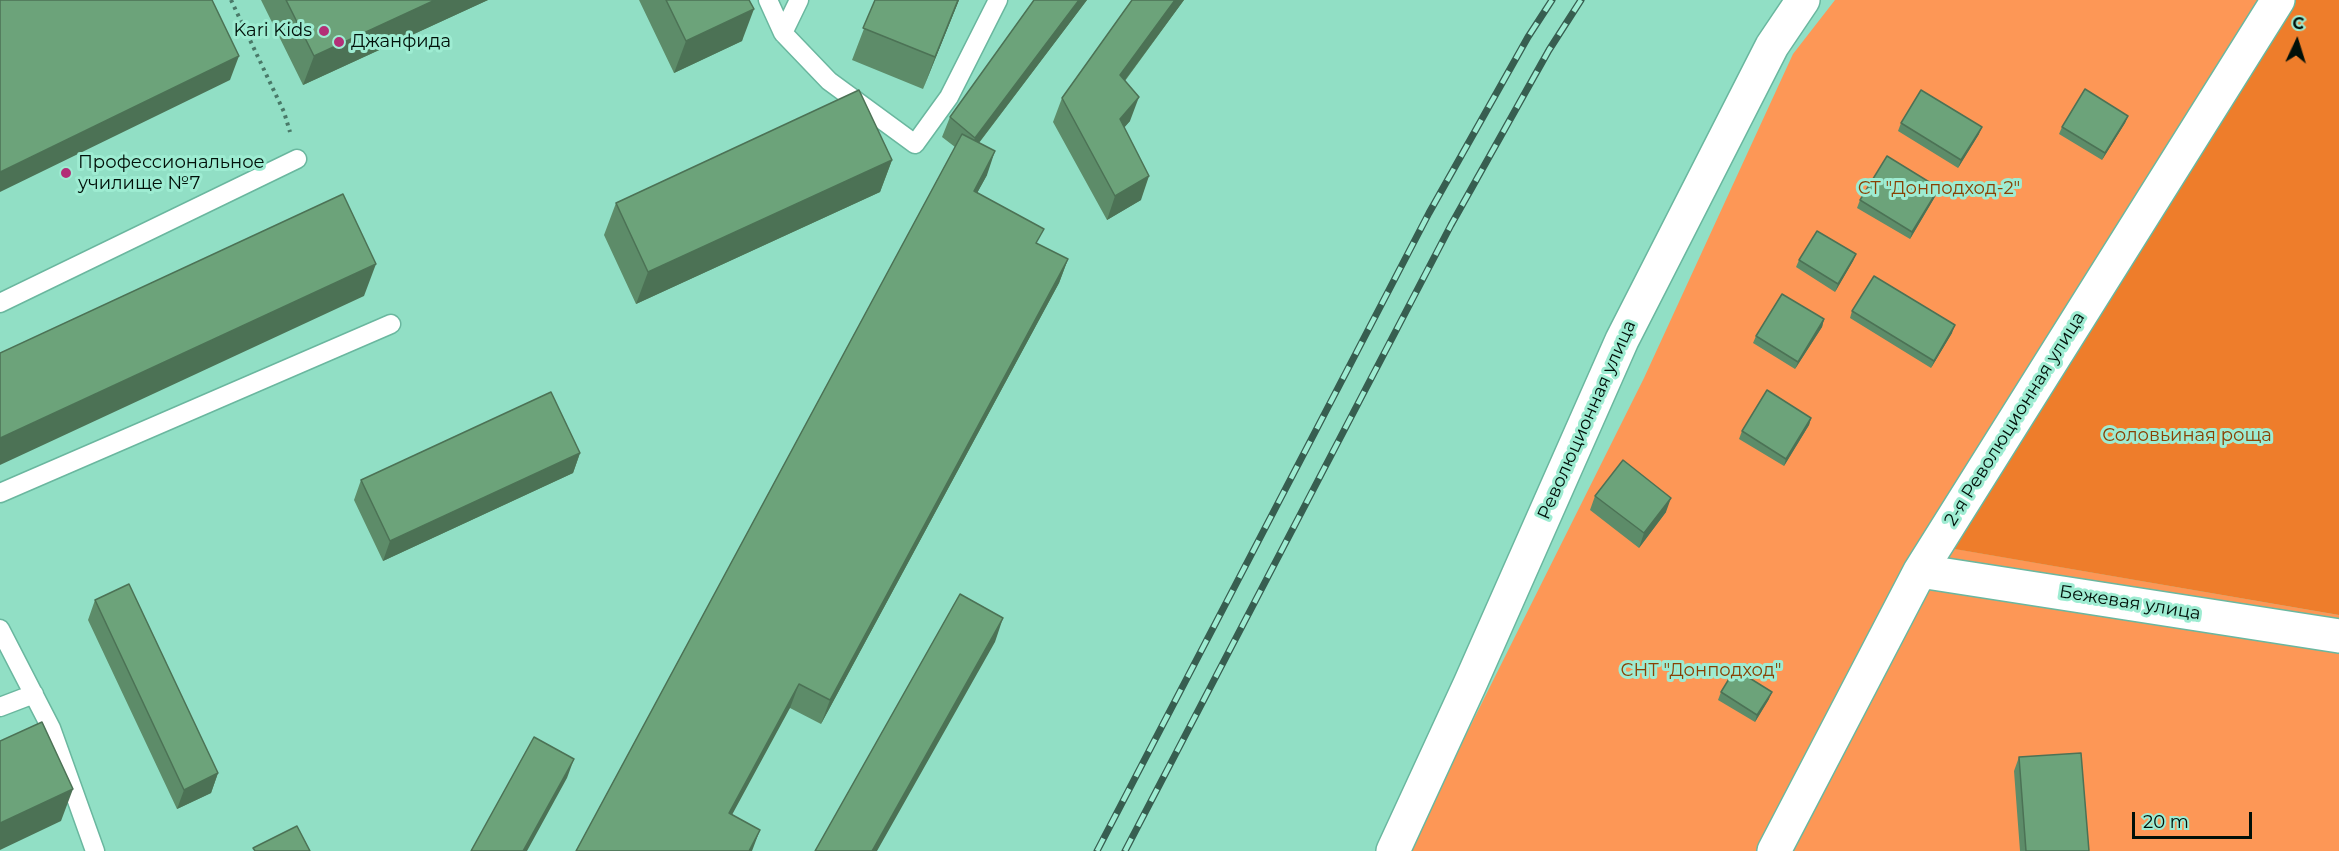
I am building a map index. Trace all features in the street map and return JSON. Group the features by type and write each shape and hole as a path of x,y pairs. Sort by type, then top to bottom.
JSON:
{"street":[{"name":"Революционная улица","path":"1393,851 1470,684 1622,340 1772,46 1803,0"},
{"name":"2-я Революционная улица","path":"1774,851 1920,571 2278,0"},
{"name":"Бежевая улица","path":"1920,571 2339,636"}],"lane":[{"path":"768,0 783,33 829,81 915,144 949,97 998,0"},
{"path":"783,33 799,0"},
{"path":"0,303 297,159"},
{"path":"0,493 391,324"},
{"path":"0,629 51,728 95,851"},
{"path":"0,708 34,694"}],"path":[{"path":"231,0 284,112 297,159"}],"green space":[{"path":"1835,0 2275,0 1944,547 2339,615 2339,851 1408,851 1644,378 1793,54"},
{"name":"Соловьиная роща","path":"2275,0 2339,0 2339,615 1943,547"}],"building":[{"name":"Профессиональное училище №7","path":"0,0 212,0 239,56 0,172"},
{"path":"286,0 435,0 314,56"},
{"path":"666,0 749,0 754,9 686,41"},
{"path":"875,0 958,0 935,57 863,28"},
{"path":"1034,0 1079,0 975,138 950,117"},
{"path":"1132,0 1175,0 1120,75 1139,97 1120,119 1149,176 1115,196 1062,98"},
{"path":"2085,89 2128,116 2105,153 2062,127"},
{"path":"859,90 892,160 648,272 616,203"},
{"path":"1921,90 1982,127 1961,160 1901,123"},
{"path":"962,134 995,151 974,191 1044,229 1036,243 1068,259 830,700 799,684 729,813 760,830 749,851 576,851"},
{"path":"1887,156 1939,188 1912,232 1860,200"},
{"path":"343,194 376,264 0,438 0,353"},
{"path":"1817,231 1856,254 1838,284 1799,260"},
{"path":"1874,276 1955,325 1934,361 1852,311"},
{"path":"1782,294 1824,319 1798,362 1756,336"},
{"path":"1767,390 1811,418 1786,459 1742,431"},
{"path":"551,392 580,453 390,541 361,480"},
{"path":"1623,460 1671,498 1644,533 1595,496"},
{"path":"129,584 218,773 184,790 95,600"},
{"path":"960,594 1003,618 872,851 815,851"},
{"path":"1735,669 1772,692 1757,715 1721,692"},
{"path":"42,722 73,789 0,823 0,741"},
{"path":"534,737 574,759 523,851 471,851"},
{"path":"2081,753 2089,851 2026,851 2019,757"},
{"path":"297,826 310,851 255,851 253,848"}],"railway":[{"path":"1097,851 1429,213 1528,37 1552,0"},
{"path":"1125,851 1451,225 1549,50 1581,0"}],"place":[{"name":"Kari Kids","path":"324,31"},
{"name":"Джанфида","path":"339,42"},
{"name":"Профессиональное училище №7","path":"66,173"}],"park label":[{"name":"СТ \"Донподход-2\"","path":"1939,189"},
{"name":"СНТ \"Донподход\"","path":"1701,671"}]}
